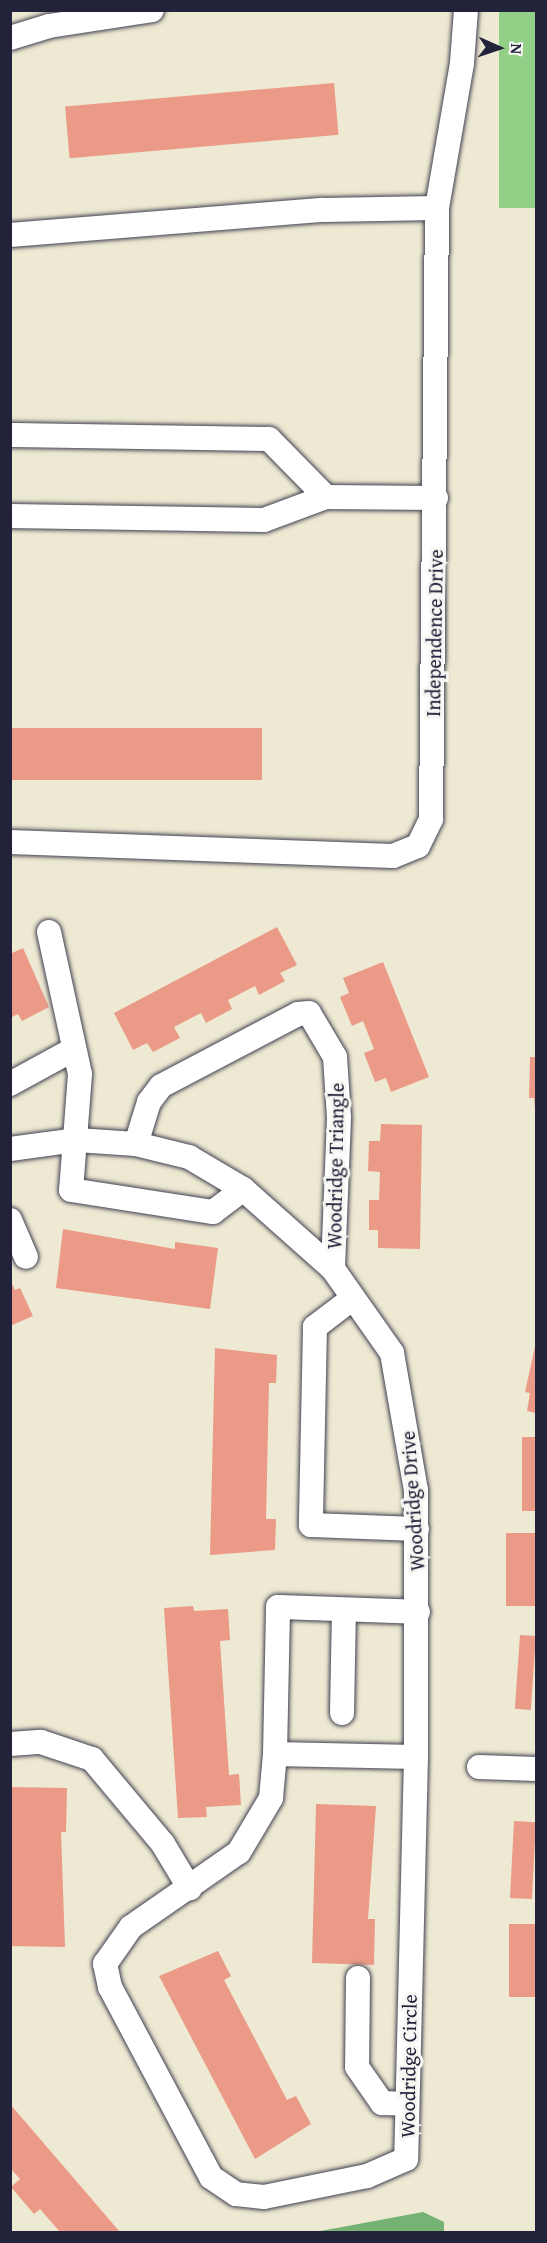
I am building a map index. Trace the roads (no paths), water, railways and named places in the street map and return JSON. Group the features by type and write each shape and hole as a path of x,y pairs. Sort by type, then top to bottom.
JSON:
{"street":[{"path":"10,38 49,26 152,10"},
{"name":"Independence Drive","path":"10,842 393,856 418,846 430,819 436,498 437,208 462,63 466,10"},
{"path":"10,235 323,210 437,208"},
{"path":"10,435 268,439 326,496"},
{"path":"10,516 264,520 326,496 436,498"},
{"path":"49,932 80,1074 77,1140 71,1190 213,1212 243,1189"},
{"name":"Woodridge Triangle","path":"136,1144 149,1102 161,1086 298,1014 309,1013 335,1057 339,1118 333,1269"},
{"path":"10,1084 74,1049"},
{"name":"Woodridge Drive","path":"10,1149 77,1140 136,1144 189,1157 243,1189 333,1269 392,1353 408,1422 417,1529 416,1757"},
{"path":"10,1221 26,1257"},
{"path":"353,1298 315,1327 311,1525 417,1529"},
{"name":"Woodridge Circle","path":"344,1610 278,1607 275,1754 271,1798 239,1852 190,1889 131,1927 105,1964 110,1987 211,2177 236,2194 264,2197 367,2176 406,2159 416,1757"},
{"path":"342,1713 344,1610 418,1612"},
{"path":"10,1744 41,1742 92,1759 163,1844 190,1889"},
{"path":"275,1754 416,1757"},
{"path":"479,1767 537,1769"},
{"path":"358,1977 357,2067 382,2103 407,2104"}]}
